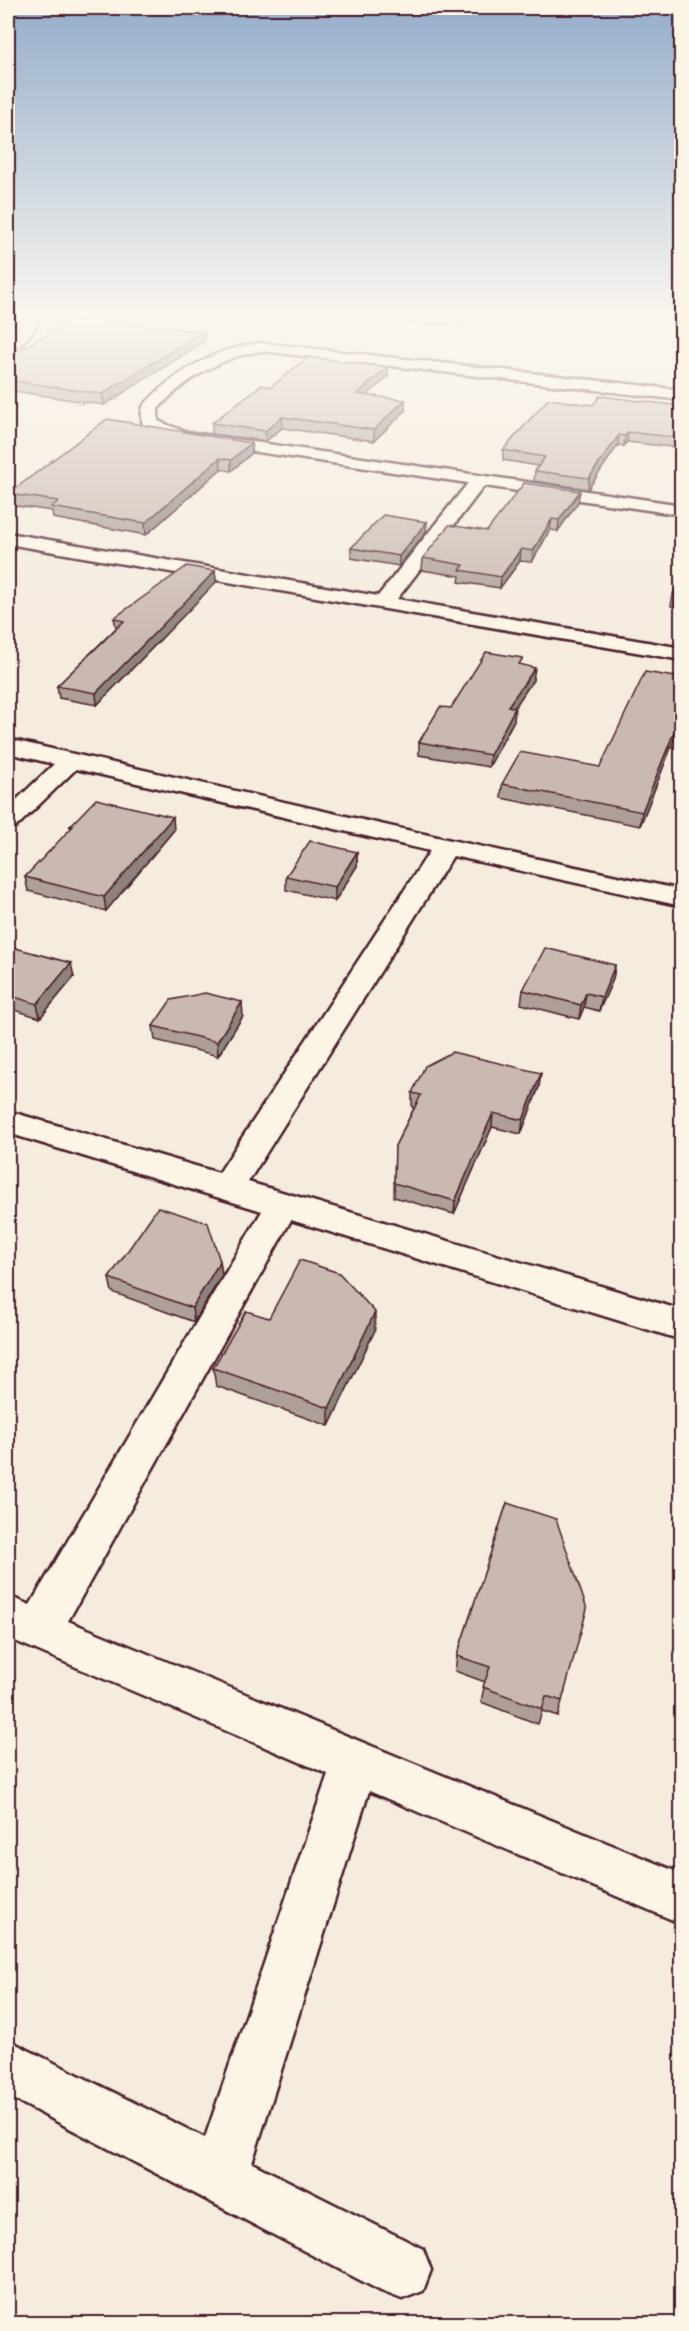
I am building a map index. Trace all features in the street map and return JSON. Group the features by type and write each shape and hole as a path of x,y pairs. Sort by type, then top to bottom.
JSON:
{"street":[{"path":"155,426 183,436 204,440 681,510"},
{"path":"384,602 480,480"},
{"path":"8,539 681,654"},
{"path":"8,746 446,847 681,898"},
{"path":"8,821 71,760"},
{"path":"227,1188 446,847"},
{"path":"8,1122 681,1325"},
{"path":"283,1205 23,1624 681,1899"},
{"path":"220,2176 355,1763"},
{"path":"8,2067 402,2270"}],"building":[{"path":"98,426 148,426 251,443 231,460 220,458 145,523 51,507 59,501 8,494"},
{"path":"230,426 271,426 265,431"},
{"path":"344,426 378,426 374,430"},
{"path":"524,426 681,426 681,438 628,432 625,436 619,435 589,478 535,471 545,457 503,450"},
{"path":"524,483 580,491 559,520 552,519 533,551 521,549 501,577 460,570 464,565 423,558 449,525 487,531"},
{"path":"383,515 427,522 399,556 351,548"},
{"path":"187,566 215,571 96,693 57,686 124,621 114,618"},
{"path":"681,575 681,596 673,595"},
{"path":"486,652 523,658 519,664 535,668 508,706 515,708 490,755 419,742 440,707 451,708"},
{"path":"645,672 681,678 681,723 678,722 642,812 502,784 520,752 600,767"},
{"path":"96,799 173,817 104,897 25,877 73,826 70,826"},
{"path":"310,841 357,852 335,887 286,876"},
{"path":"8,946 71,963 37,1004 8,995"},
{"path":"545,948 615,965 602,997 586,993 581,1005 523,990"},
{"path":"205,993 242,1002 217,1042 153,1026 171,1000"},
{"path":"452,1052 541,1073 523,1120 493,1113 455,1201 394,1183 395,1146 421,1095 412,1093 425,1066"},
{"path":"158,1207 208,1223 220,1261 192,1308 109,1278"},
{"path":"300,1260 339,1273 375,1312 329,1408 213,1368 246,1311 269,1318"},
{"path":"507,1503 556,1519 587,1609 562,1701 546,1696 542,1709 483,1687 490,1667 457,1656"}]}
